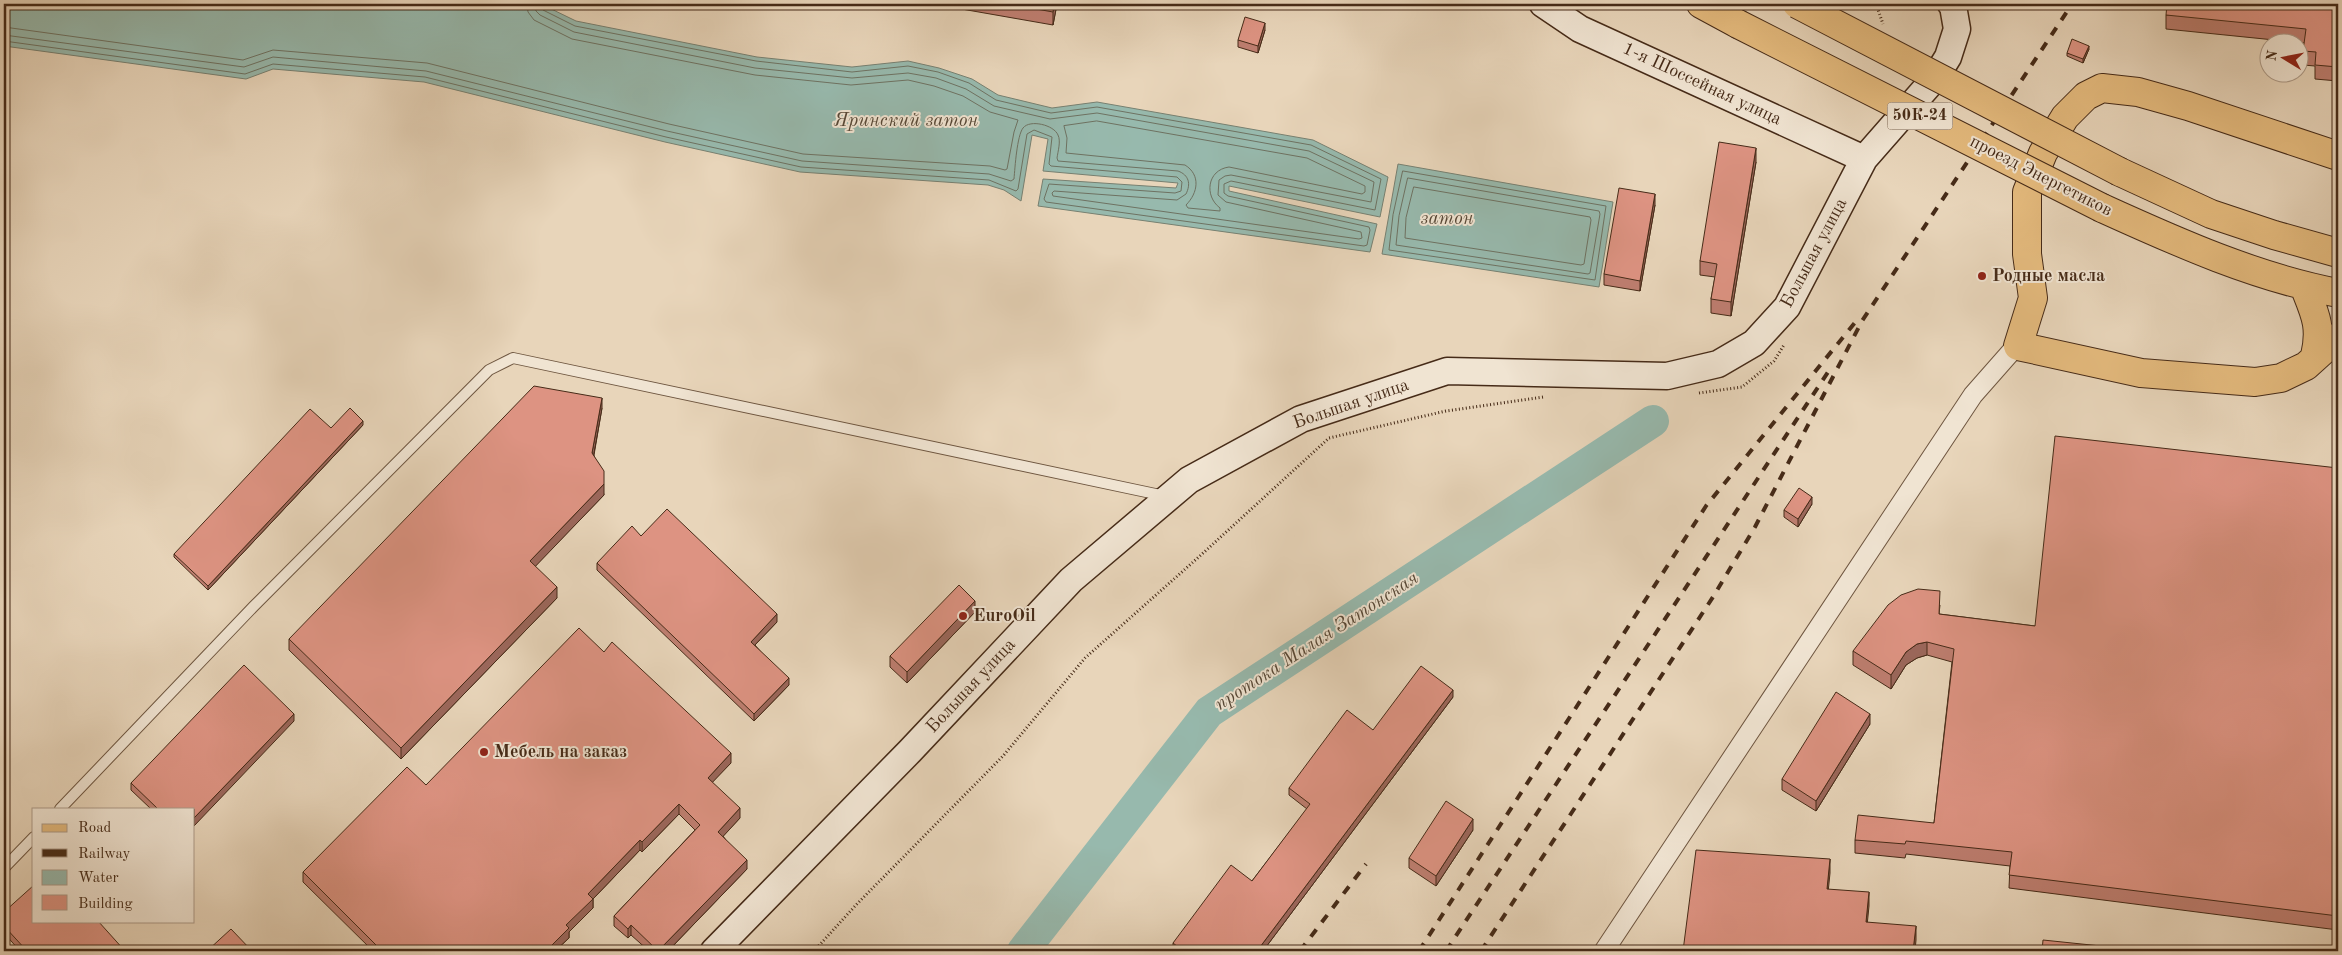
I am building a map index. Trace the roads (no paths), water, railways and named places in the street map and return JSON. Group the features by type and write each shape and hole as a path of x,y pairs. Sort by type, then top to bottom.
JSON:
{"main road":[{"name":"1-я Шоссейная улица","path":"1543,4 1580,29 1864,158"},
{"name":"проезд Энергетиков","path":"1701,4 2102,208 2194,250 2304,286 2338,293"},
{"name":"50К-24","path":"1797,4 2120,172 2210,214 2338,253"},
{"name":"Большая улица","path":"714,951 910,751 1071,580 1189,480 1301,419 1447,371 1666,376 1718,364 1754,343 1788,307 1864,158 1935,78 1948,57 1957,29 1951,4"},
{"path":"2338,156 2188,106 2138,92 2102,88 2086,96 2065,117 2043,153 2027,192 2027,254 2032,298 2018,346 2142,373 2255,382 2281,378 2306,366 2338,337"},
{"path":"2304,286 2317,319 2319,338 2315,356"}],"street":[{"path":"1604,951 1973,395 2018,346"}],"lane":[{"path":"61,808 254,606 489,370 512,358 1168,497"},
{"path":"4,868 32,839"}],"water":[{"name":"Яринский затон","path":"4,4 541,4 576,21 757,57 852,67 908,61 939,68 972,79 998,95 1052,108 1097,102 1313,140 1388,177 1380,217 1229,186 1229,191 1377,224 1370,252 1038,206 1043,179 1176,188 1178,183 1043,171 1048,139 1032,135 1021,201 1004,190 988,185 800,172 665,142 424,82 273,69 246,79 4,46"},
{"name":"затон","path":"1398,164 1613,202 1599,287 1382,254"}],"waterway":[{"name":"протока Малая Затонская","path":"1023,951 1209,712 1653,421"}],"railway":[{"path":"1481,951 1713,597 1755,527 1862,321 2072,4"},
{"path":"1419,951 1706,506 1857,320"},
{"path":"1446,951 1830,369"},
{"path":"1300,951 1366,864"}],"place":[{"name":"Родные масла","path":"1982,276"},
{"name":"EuroOil","path":"963,616"},
{"name":"Мебель на заказ","path":"484,752"}]}
